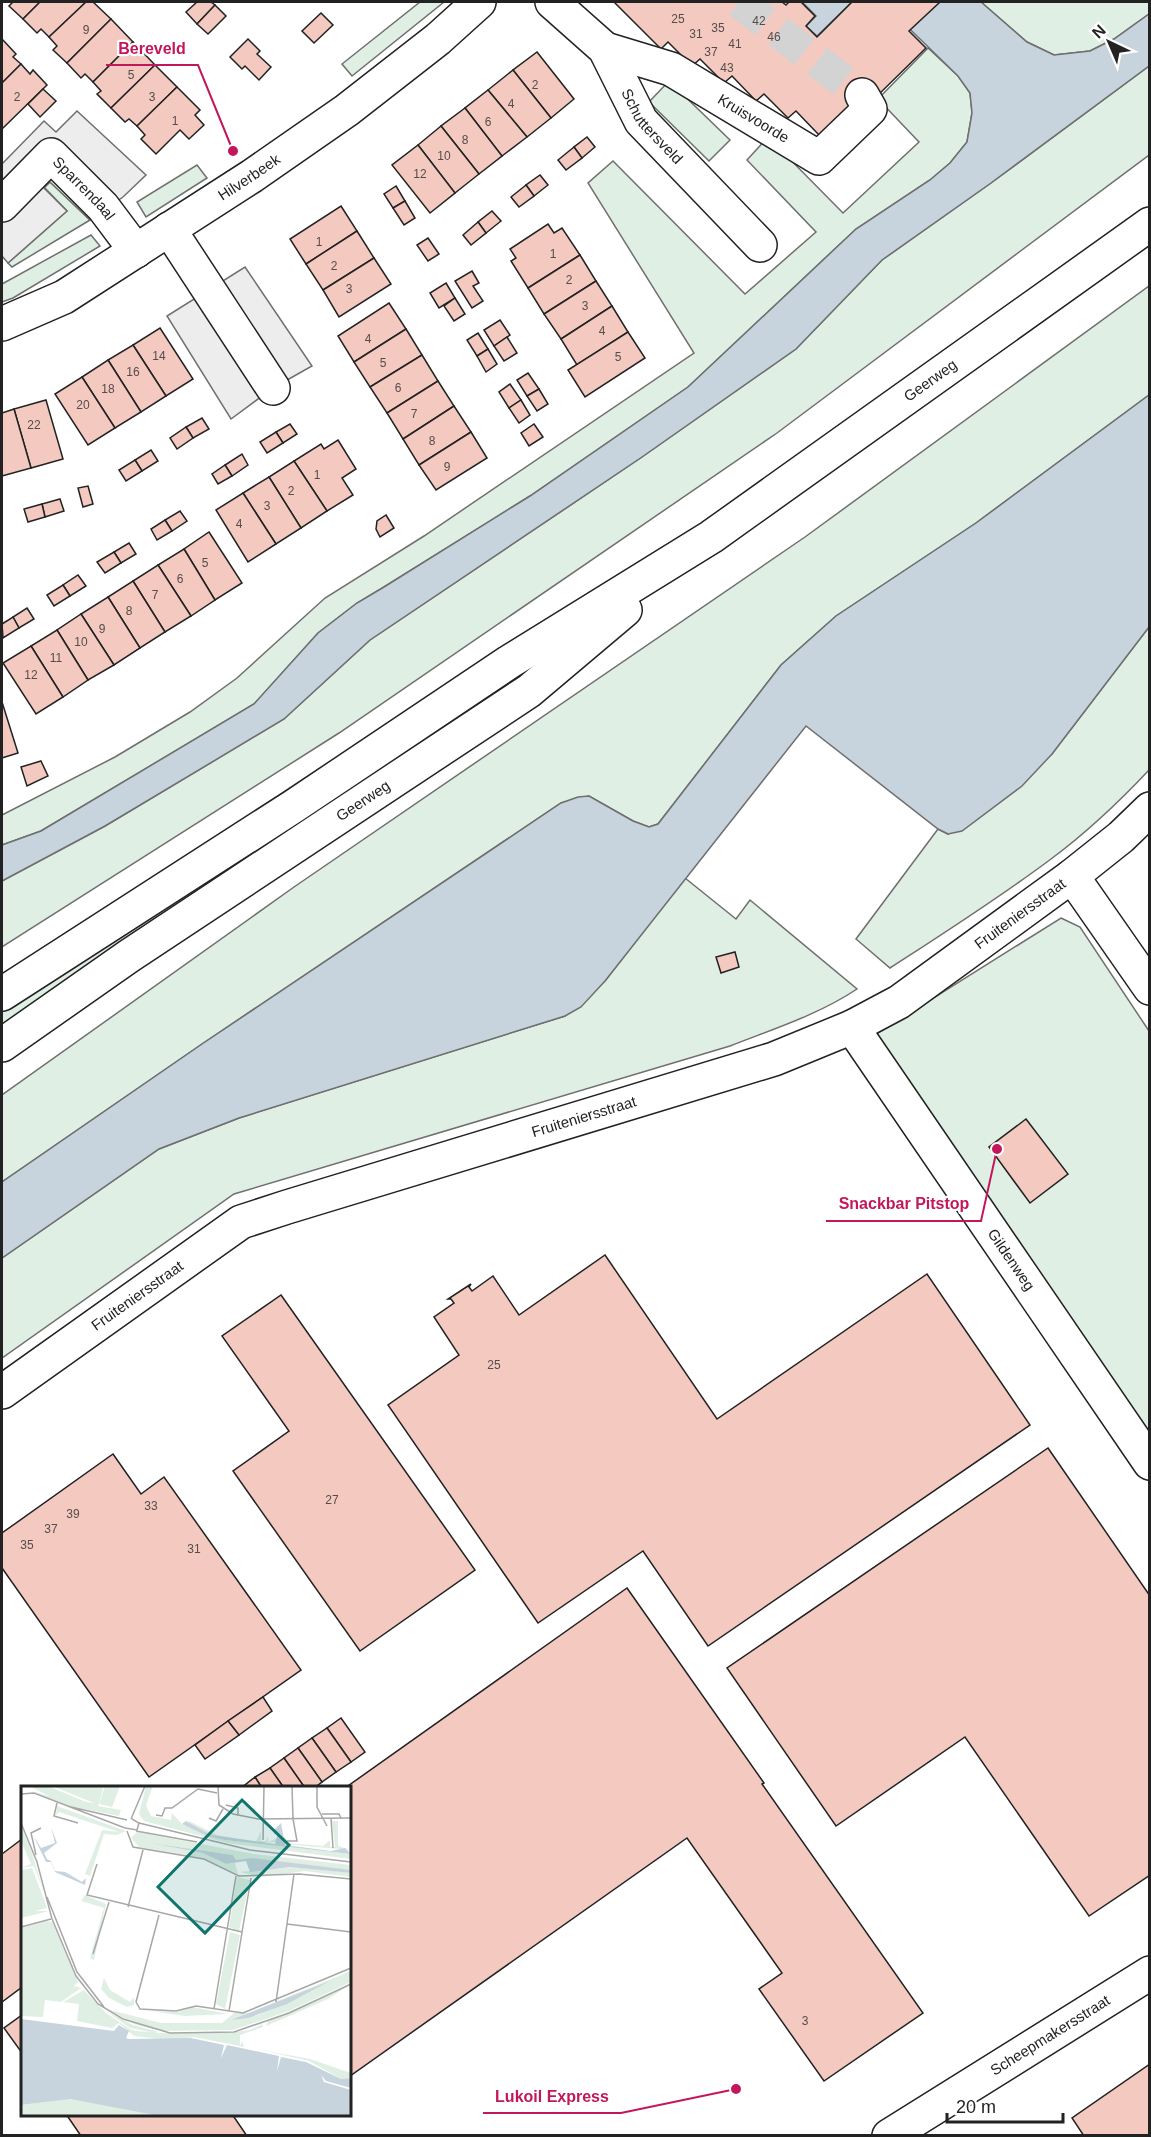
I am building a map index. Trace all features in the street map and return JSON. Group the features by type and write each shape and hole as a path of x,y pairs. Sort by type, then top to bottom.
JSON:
{"street":[{"name":"Hilverbeek","path":"2,324 64,297 252,176 347,110 438,39 479,2"},
{"name":"Schuttersveld","path":"552,2 605,49 641,121 760,245"},
{"name":"Kruisvoorde","path":"605,49 671,69 819,158 866,102"},
{"name":"Sparrendaal","path":"2,205 51,155 102,207 136,251"},
{"name":"Geerweg","path":"2,994 294,806 509,662 711,537 1149,224"},
{"path":"169,229 273,388"},
{"name":"Geerweg","path":"2,1045 138,949 529,691 711,537"},
{"name":"Fruiteniersstraat","path":"2,1392 241,1222 774,1059 852,1027 899,1002 1072,876 1149,810"},
{"path":"1072,876 1149,988"},
{"name":"Gildenweg","path":"852,1027 1149,1463"},
{"name":"Scheepmakersstraat","path":"889,2136 1149,1973"}],"green space":[{"path":"420,2 444,2 352,76 342,64"},
{"path":"981,2 1149,2 1149,14 1114,39 1090,51 1054,55 1027,42"},
{"path":"928,48 958,76 970,93 972,113 967,142 950,163 930,180 856,229 688,387 530,496 357,603 318,633 254,704 41,831 2,845 2,815 115,757 190,712 237,678 325,598 424,536 694,353 588,183 613,161 745,294 816,232 747,160 768,137 843,213 919,142 878,99"},
{"path":"1149,66 1149,155 777,433 339,733 2,947 2,881 105,826 284,719 370,640 642,457 796,349 882,260"},
{"path":"669,81 730,140 709,161 649,102"},
{"path":"197,165 207,178 146,217 137,202"},
{"path":"50,182 90,220 12,267 8,263 67,211 44,187"},
{"path":"91,235 100,246 13,298 2,302 2,284"},
{"path":"1149,286 1149,395 976,523 836,616 781,665 658,824 649,827 633,821 589,796 561,803 202,1044 2,1182 2,1095 294,887 805,537"},
{"path":"1149,627 1149,770 1102,817 1051,859 890,968 856,939 938,829 948,834 1052,754"},
{"path":"507,679 511,687 2,1026 2,1004"},
{"path":"685,878 736,919 750,900 857,989 811,1014 730,1046 234,1194 2,1358 2,1258 159,1149 239,1118 565,1016 605,981"},
{"path":"1061,918 1080,927 1149,1031 1149,1442 873,1036"}],"shaded area":[{"path":"802,2 852,2 817,36 806,26 816,16"},
{"path":"882,2 981,2 1027,42 1054,55 1090,51 1114,39 1149,14 1149,66 882,260 796,349 642,457 370,640 284,719 105,826 2,881 2,845 41,831 254,704 318,633 357,603 530,496 688,387 856,229 930,180 950,163 967,142 972,113 970,93 958,76"},
{"path":"77,111 146,175 123,197 90,220 50,182 44,188 67,211 8,263 2,256 2,164 44,121 56,132"},
{"path":"245,267 312,366 273,388 231,419 167,316"},
{"path":"1149,395 1149,627 1052,754 1022,786 962,831 948,834 938,829 806,726 605,981 581,1007 565,1016 239,1118 159,1149 2,1258 2,1182 202,1044 561,803 589,796 633,821 649,827 658,824 781,665 836,616 976,523"}],"building":[{"path":"13,2 40,2 23,19 9,6"},
{"path":"40,2 86,2 49,37 41,29 37,33 23,19"},
{"path":"86,2 93,2 111,19 67,63 53,50 57,46 49,37"},
{"path":"197,2 211,2 215,5 197,24 186,12"},
{"path":"614,2 782,2 786,5 789,2 801,2 815,16 806,26 817,37 852,2 940,2 909,31 926,48 874,99 820,136 796,111 788,118 764,94 756,101 732,76 724,83 700,59 692,66 668,42 661,49"},
{"path":"215,5 226,16 208,34 197,24"},
{"path":"321,13 333,25 314,43 302,31"},
{"path":"111,19 133,42 93,82 85,74 81,78 67,63"},
{"path":"2,39 16,54 13,57 21,64 2,83"},
{"path":"248,39 260,51 257,54 271,67 259,80 245,66 242,69 230,57"},
{"path":"133,42 155,65 111,108 97,94 101,91 93,82"},
{"path":"537,52 574,99 551,118 513,70"},
{"path":"21,64 30,74 33,70 47,85 2,129 2,83"},
{"path":"155,65 177,87 137,126 129,119 125,122 111,108"},
{"path":"513,70 551,118 527,137 488,90"},
{"path":"177,87 200,110 195,115 204,125 189,139 180,130 156,154 141,139 145,135 137,126"},
{"path":"43,89 56,101 40,117 28,104"},
{"path":"488,90 527,137 502,156 465,108"},
{"path":"465,108 502,156 479,174 441,126"},
{"path":"441,126 479,174 455,193 418,145"},
{"path":"587,137 595,147 582,158 574,147"},
{"path":"418,145 455,193 430,213 392,165"},
{"path":"574,147 582,158 566,170 558,160"},
{"path":"540,175 548,185 534,196 526,185"},
{"path":"526,185 534,196 519,207 511,197"},
{"path":"396,186 405,201 393,208 384,194"},
{"path":"405,201 415,218 404,225 393,208"},
{"path":"341,206 357,231 306,264 290,239"},
{"path":"492,211 501,221 486,233 478,222"},
{"path":"478,222 486,233 471,245 463,235"},
{"path":"548,224 554,233 562,228 580,255 528,288 511,261 516,258 510,249"},
{"path":"357,231 374,258 323,290 306,264"},
{"path":"428,238 439,254 428,261 417,245"},
{"path":"580,255 596,281 544,314 528,288"},
{"path":"374,258 391,284 339,317 323,290"},
{"path":"472,271 479,283 473,286 483,301 472,308 455,281"},
{"path":"596,281 612,306 561,339 544,314"},
{"path":"446,283 455,298 439,308 430,293"},
{"path":"455,298 465,314 454,321 444,306"},
{"path":"389,303 406,329 354,362 338,336"},
{"path":"612,306 628,332 577,365 561,339"},
{"path":"500,320 510,335 494,346 484,330"},
{"path":"160,328 193,379 166,396 133,345"},
{"path":"406,329 422,355 370,387 354,362"},
{"path":"628,332 645,358 585,397 568,370"},
{"path":"478,333 488,349 477,356 467,340"},
{"path":"507,337 517,353 504,361 494,346"},
{"path":"133,345 166,396 141,412 108,360"},
{"path":"488,349 497,364 486,372 477,356"},
{"path":"422,355 438,381 387,413 370,387"},
{"path":"108,360 141,412 115,428 82,377"},
{"path":"528,373 539,389 527,396 517,380"},
{"path":"82,377 115,428 88,445 55,394"},
{"path":"438,381 454,406 403,439 387,413"},
{"path":"510,384 521,400 509,408 499,392"},
{"path":"539,389 548,404 537,411 527,396"},
{"path":"46,400 63,459 31,468 14,409"},
{"path":"521,400 530,415 519,423 509,408"},
{"path":"454,406 471,432 419,465 403,439"},
{"path":"14,409 31,468 2,476 2,413"},
{"path":"202,418 209,429 193,438 186,427"},
{"path":"290,424 297,434 283,443 276,432"},
{"path":"534,424 543,437 529,446 521,433"},
{"path":"186,427 193,438 177,449 170,438"},
{"path":"276,432 283,443 267,453 260,442"},
{"path":"471,432 487,458 436,490 419,465"},
{"path":"338,440 356,469 342,478 353,495 327,511 294,461 321,444 324,449"},
{"path":"151,450 158,461 142,471 135,460"},
{"path":"242,454 248,465 232,476 225,465"},
{"path":"135,460 142,471 126,481 119,470"},
{"path":"294,461 327,511 301,528 269,477"},
{"path":"225,465 232,476 218,484 212,474"},
{"path":"269,477 301,528 276,544 243,493"},
{"path":"88,486 93,504 83,507 78,488"},
{"path":"243,493 276,544 248,562 216,510"},
{"path":"60,499 64,511 45,517 42,504"},
{"path":"42,504 45,517 28,522 24,509"},
{"path":"180,511 187,521 172,531 165,520"},
{"path":"386,515 394,528 380,537 376,529 377,521"},
{"path":"165,520 172,531 157,540 151,529"},
{"path":"209,532 242,583 215,600 184,549"},
{"path":"129,543 136,554 121,563 114,552"},
{"path":"184,549 215,600 191,616 158,565"},
{"path":"114,552 121,563 105,573 97,562"},
{"path":"158,565 191,616 165,632 133,581"},
{"path":"78,575 86,586 70,596 63,585"},
{"path":"133,581 165,632 140,648 108,597"},
{"path":"63,585 70,596 54,606 47,595"},
{"path":"108,597 140,648 114,665 81,614"},
{"path":"27,608 34,619 19,628 13,617"},
{"path":"81,614 114,665 88,680 57,630"},
{"path":"13,617 19,628 3,638 2,624"},
{"path":"57,630 88,680 63,697 31,646"},
{"path":"31,646 63,697 36,714 3,663"},
{"path":"2,702 18,753 2,758"},
{"path":"41,761 48,776 27,786 21,767"},
{"path":"735,952 739,967 721,973 716,957"},
{"path":"1026,1119 1068,1174 1030,1203 989,1147"},
{"path":"605,1255 717,1419 927,1274 1030,1425 708,1646 643,1551 538,1623 388,1405 459,1355 434,1317 454,1303 448,1299 471,1284 469,1287 472,1291 493,1276 519,1315"},
{"path":"281,1295 475,1570 360,1651 233,1471 289,1431 222,1336"},
{"path":"1048,1448 1150,1596 1150,1875 1089,1916 965,1737 836,1826 727,1668"},
{"path":"113,1454 141,1494 164,1477 301,1670 149,1777 2,1568 2,1533"},
{"path":"627,1588 923,2013 824,2081 759,1989 782,1973 687,1838 351,2075 351,1786 348,1786"},
{"path":"263,1697 272,1711 239,1735 228,1721"},
{"path":"341,1718 365,1752 351,1762 327,1728"},
{"path":"228,1721 239,1735 205,1759 195,1745"},
{"path":"327,1728 351,1762 336,1772 312,1738"},
{"path":"312,1738 336,1772 322,1782 298,1748"},
{"path":"298,1748 322,1782 317,1786 304,1786 284,1758"},
{"path":"284,1758 304,1786 283,1786 270,1768"},
{"path":"270,1768 283,1786 261,1786 255,1777"},
{"path":"255,1777 261,1786 244,1786"},
{"path":"21,1840 21,1988 2,2002 2,1854"},
{"path":"21,2016 21,2052 4,2028"},
{"path":"1150,2064 1150,2136 1084,2136 1072,2118"},
{"path":"67,2116 233,2116 247,2136 81,2136"}],"tunnel":[{"path":"739,2 862,95"}],"place":[{"name":"Bereveld","path":"233,151"},
{"name":"Snackbar Pitstop","path":"997,1149"},
{"name":"Lukoil Express","path":"736,2089"}]}
